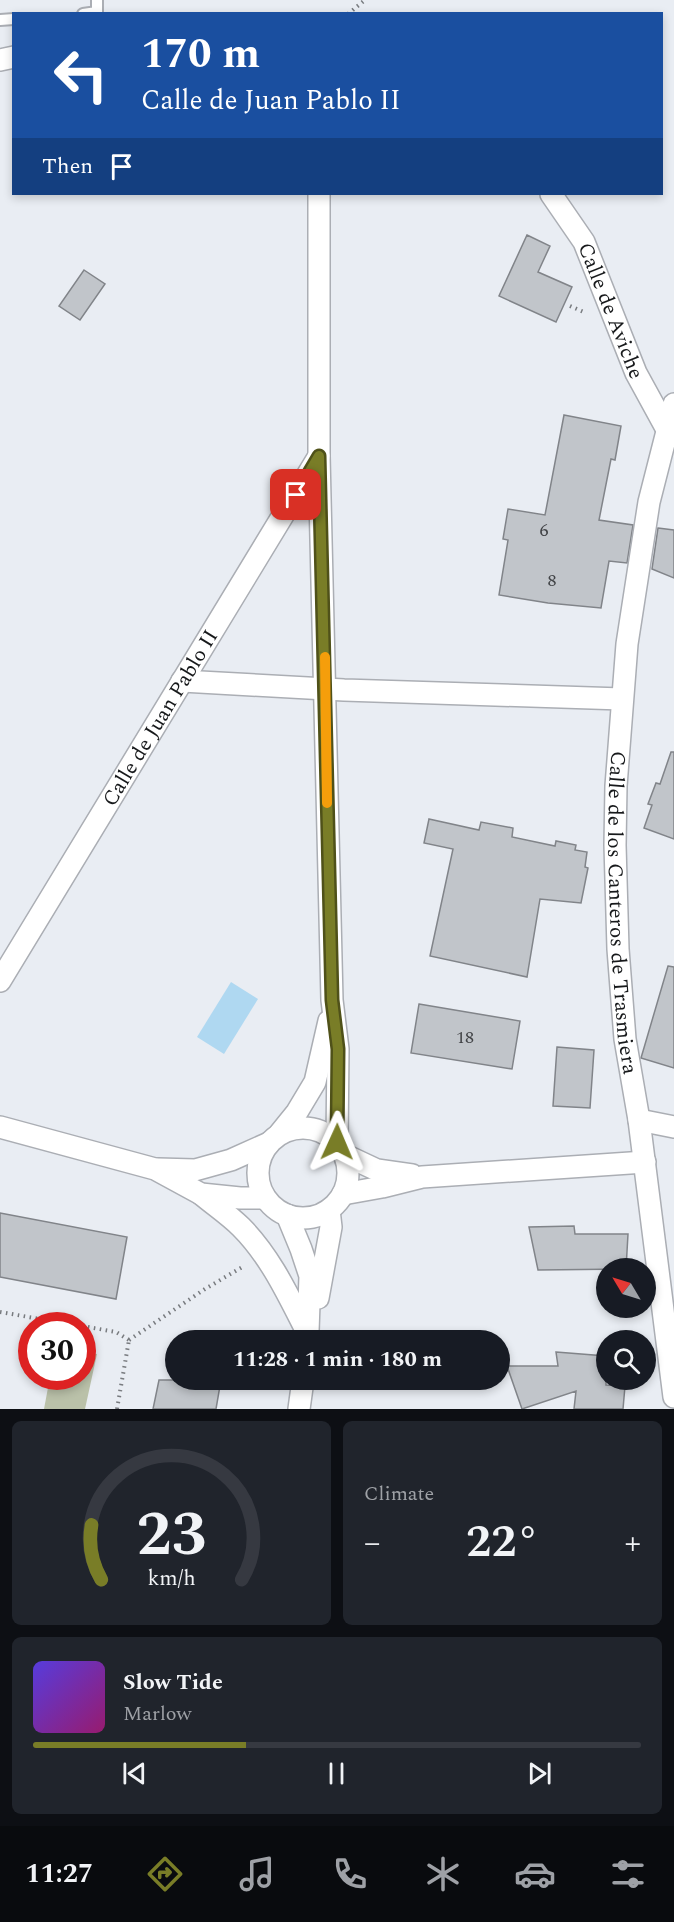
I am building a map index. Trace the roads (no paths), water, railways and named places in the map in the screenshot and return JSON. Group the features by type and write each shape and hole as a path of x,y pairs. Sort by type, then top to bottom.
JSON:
{"street":[{"path":"310,1330 322,1281 336,1202 347,1185 348,1170 341,1148 338,1049 332,1000 319,456 319,195"},
{"name":"Calle de Aviche","path":"552,195 584,242 636,373 671,436"},
{"path":"671,436 674,404"},
{"name":"Calle de los Canteros de Trasmiera","path":"671,436 647,512 627,644 616,786 618,949 625,1039 645,1162 674,1397"},
{"name":"Calle de Juan Pablo II","path":"0,981 319,456"},
{"path":"182,681 325,689 622,699"},
{"path":"332,1000 315,1082 297,1112 261,1156 258,1170 259,1185 265,1198 274,1208 287,1215 301,1218 315,1216 336,1202 422,1176"},
{"path":"639,1120 674,1127"},
{"path":"0,1127 155,1169 201,1194 241,1227 264,1254 288,1293 305,1330"},
{"path":"155,1169 195,1170 231,1161 295,1128 310,1127 325,1132 341,1148 377,1170 422,1176 645,1162"},
{"path":"201,1194 265,1198"},
{"path":"287,1215 302,1249 310,1276 308,1330"},
{"path":"299,1409 302,1390"}],"water":[{"path":"231,982 258,999 224,1054 197,1037"}]}
